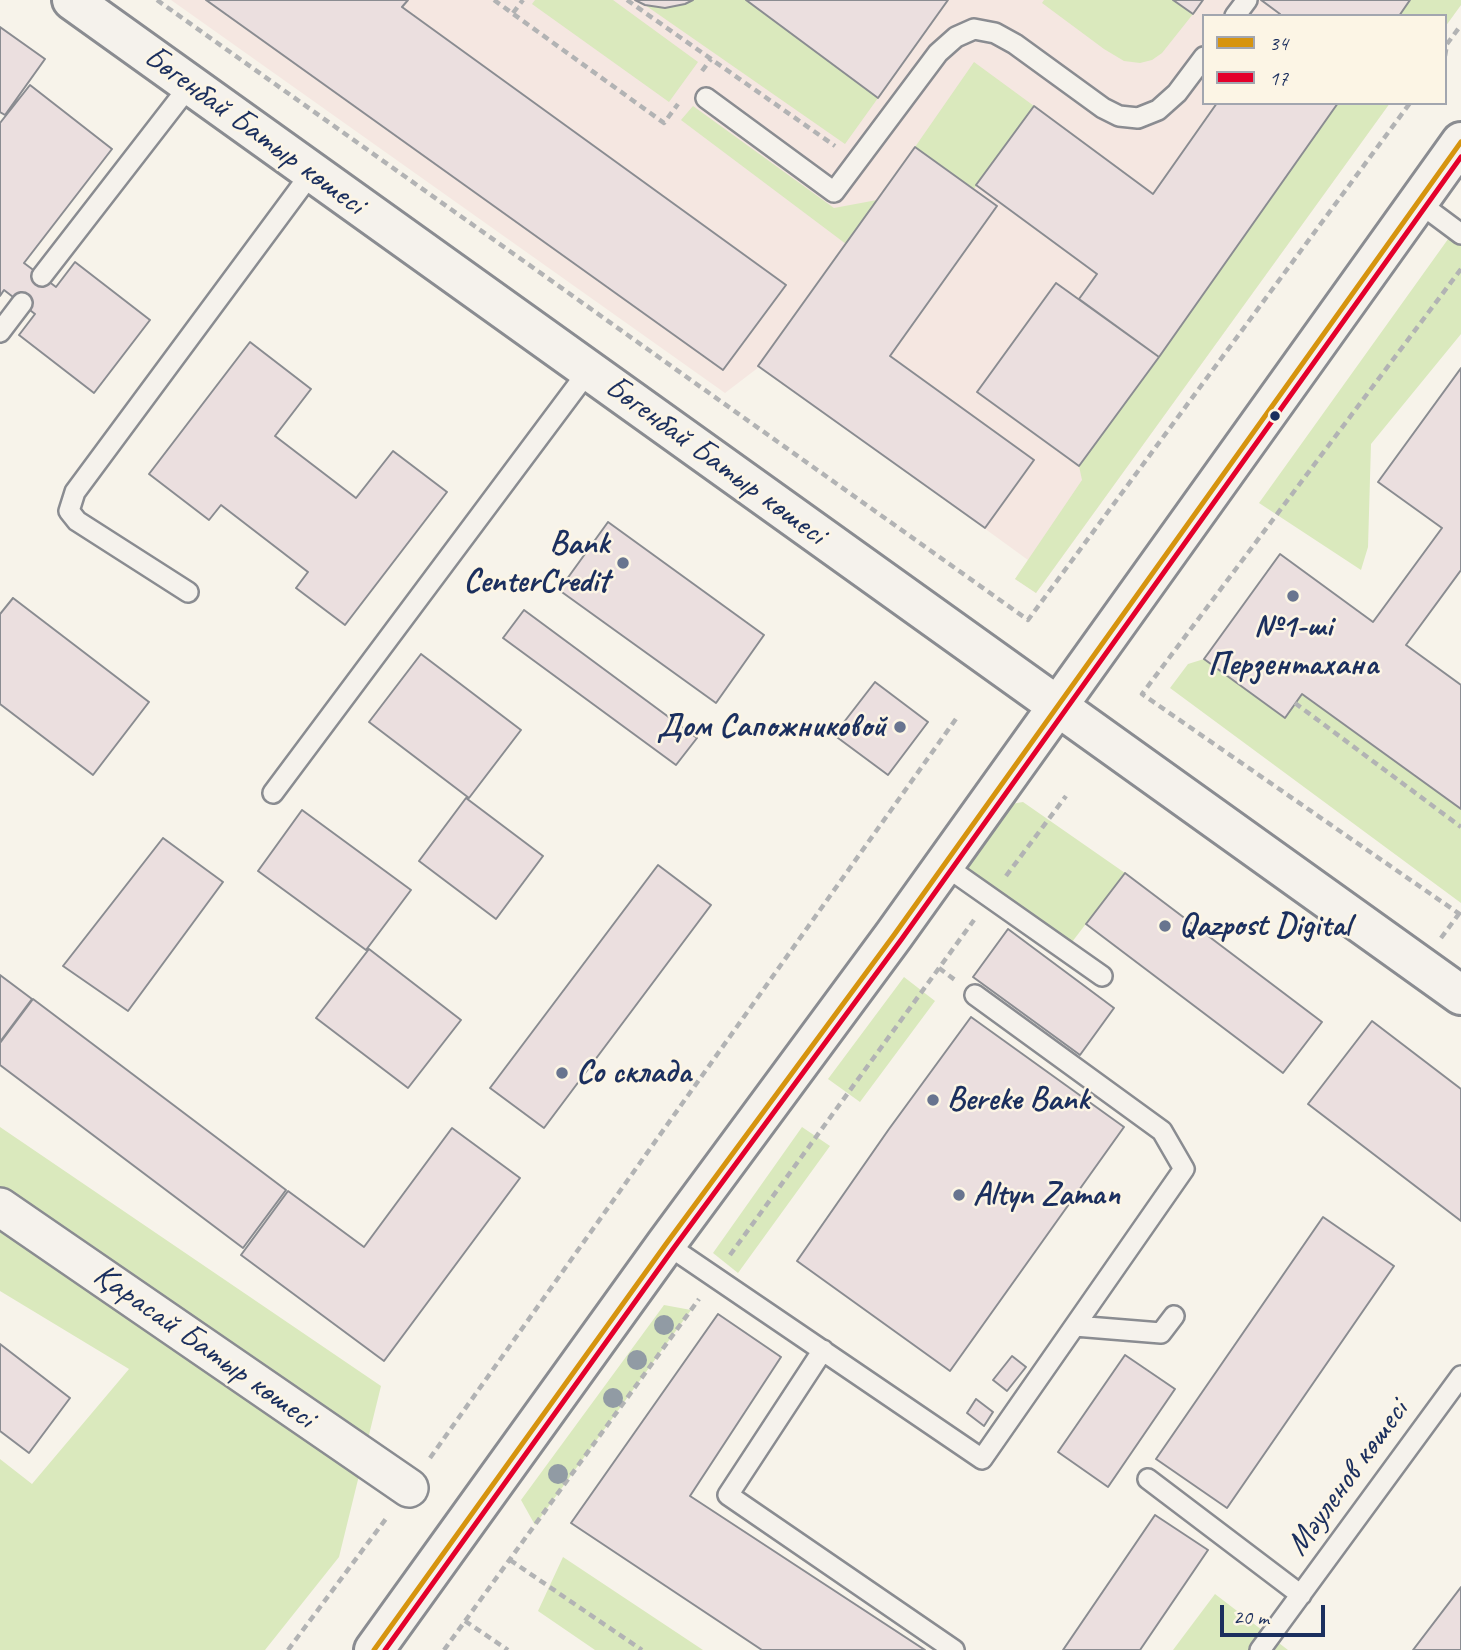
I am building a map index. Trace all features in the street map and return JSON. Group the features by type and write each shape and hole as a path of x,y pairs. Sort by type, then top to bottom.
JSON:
{"main road":[{"name":"Бөгенбай Батыр көшесі","path":"72,0 1461,995"},
{"path":"374,1650 1058,706 1461,142"}],"street":[{"name":"Қарасай Батыр көшесі","path":"0,1207 409,1488"}],"lane":[{"path":"706,98 834,191 938,53 956,37 974,29 995,33 1015,44 1103,108 1119,116 1138,118 1158,110 1177,93 1202,60"},
{"path":"42,276 190,85"},
{"path":"188,592 77,521 69,511 75,492 312,172"},
{"path":"1418,202 1461,234"},
{"path":"0,332 22,303"},
{"path":"272,793 589,370"},
{"path":"944,864 1102,976"},
{"path":"666,1244 982,1459 1184,1169 1162,1131 975,995"},
{"path":"1075,1326 1161,1333 1174,1317"},
{"path":"823,1350 728,1495 954,1650"},
{"name":"Мәуленов көшесі","path":"1260,1650 1461,1376"},
{"path":"1148,1479 1301,1595"}],"path":[{"path":"157,0 1028,620 1409,105"},
{"path":"494,0 664,123"},
{"path":"513,13 523,0"},
{"path":"627,0 857,162"},
{"path":"1447,44 1461,24"},
{"path":"1461,269 1142,694 1461,915"},
{"path":"1294,704 1461,827"},
{"path":"288,1650 409,1488 958,716"},
{"path":"444,1650 1066,796"},
{"path":"510,1560 642,1650"},
{"path":"465,1621 508,1650"}],"shaded area":[{"path":"171,0 1461,0 1461,5 1447,24 1447,14 1202,14 1202,105 1389,105 1036,593 1015,579 1028,560 759,367 725,393"}],"green space":[{"path":"535,0 613,0 698,62 669,102 532,4"},
{"path":"693,0 746,0 878,98 845,144 645,5 665,8"},
{"path":"1044,0 1173,0 1193,14 1162,53 1152,60 1140,63 1124,61 1104,49 1042,3"},
{"path":"1410,0 1461,0 1461,5 1447,24 1447,14 1400,14"},
{"path":"974,62 1034,106 974,189 915,147"},
{"path":"1337,105 1389,105 1036,593 1015,579 1082,480 1079,466"},
{"path":"693,106 834,208 877,200 846,244 681,120"},
{"path":"1461,221 1461,334 1371,444 1368,547 1361,570 1259,503"},
{"path":"1204,659 1284,718 1302,694 1461,809 1461,903 1170,688 1188,664"},
{"path":"1023,802 1125,873 1072,942 961,863 1005,805"},
{"path":"904,977 935,1001 860,1102 828,1079"},
{"path":"0,1127 381,1386 339,1557 265,1650 0,1650 0,1459 32,1484 129,1369 0,1291"},
{"path":"802,1127 830,1146 738,1273 713,1253"},
{"path":"664,1305 691,1310 535,1525 521,1500"},
{"path":"563,1557 703,1650 595,1650 538,1611"},
{"path":"1215,1594 1288,1650 1173,1650"}],"building":[{"path":"206,0 408,0 402,7 786,285 723,370"},
{"path":"635,0 693,0 665,8 645,5"},
{"path":"746,0 948,0 878,98"},
{"path":"1173,0 1203,0 1193,14"},
{"path":"1261,0 1410,0 1400,14 1280,14"},
{"path":"0,27 45,59 5,115 0,112"},
{"path":"30,85 112,149 24,263 56,287 75,262 150,320 94,393 19,335 35,314 4,290 0,296 0,123"},
{"path":"1216,105 1337,105 1159,357 1079,299 1097,274 976,185 1034,106 1153,194"},
{"path":"915,147 997,206 890,356 1034,460 985,528 758,366"},
{"path":"1056,283 1159,357 1079,466 977,392"},
{"path":"250,342 311,389 275,436 356,498 393,451 447,492 345,625 296,588 308,572 221,505 209,520 149,474"},
{"name":"№1-ші Перзентахана","path":"1461,368 1461,570 1406,645 1461,685 1461,809 1302,694 1285,718 1204,659 1280,554 1373,622 1442,528 1378,482"},
{"path":"608,522 764,635 716,703 559,590"},
{"path":"13,598 149,702 93,775 0,704 0,614"},
{"path":"524,610 697,738 676,765 503,638"},
{"path":"421,654 521,730 469,798 369,722"},
{"path":"875,682 928,722 888,775 834,735"},
{"path":"466,798 543,856 496,919 419,861"},
{"path":"302,810 411,890 366,950 258,871"},
{"path":"163,838 223,882 128,1011 63,966"},
{"path":"658,865 711,905 544,1128 490,1088"},
{"path":"1125,873 1322,1022 1283,1073 1086,924"},
{"path":"1008,929 1114,1008 1080,1055 973,977"},
{"path":"369,949 461,1020 408,1088 316,1018"},
{"path":"0,975 32,999 0,1042"},
{"path":"33,999 286,1190 243,1248 0,1065 0,1043"},
{"name":"Altyn Zaman","path":"971,1017 1124,1127 950,1371 797,1261"},
{"path":"1372,1021 1461,1089 1461,1221 1308,1104"},
{"path":"452,1128 520,1178 384,1361 241,1255 288,1191 364,1247"},
{"path":"1323,1217 1394,1266 1227,1508 1156,1459"},
{"path":"718,1314 781,1357 690,1496 925,1650 762,1650 571,1523"},
{"path":"0,1344 70,1398 29,1453 0,1431"},
{"path":"1125,1355 1175,1389 1108,1487 1058,1452"},
{"path":"1012,1356 1026,1367 1007,1391 993,1380"},
{"path":"976,1399 993,1412 984,1426 967,1413"},
{"path":"1155,1515 1208,1550 1140,1650 1063,1650"},
{"path":"1461,1587 1461,1650 1413,1650"}],"transit line":[{"name":"34","path":"374,1650 666,1244 894,935 1461,142"},
{"name":"17","path":"385,1650 673,1249 901,940 1461,157"}],"place":[{"name":"Bank CenterCredit","path":"623,563"},
{"name":"№1-ші Перзентахана","path":"1293,596"},
{"name":"Дом Сапожниковой","path":"900,727"},
{"name":"Qazpost Digital","path":"1165,926"},
{"name":"Со склада","path":"562,1073"},
{"name":"Bereke Bank","path":"933,1100"},
{"name":"Altyn Zaman","path":"959,1195"}]}
